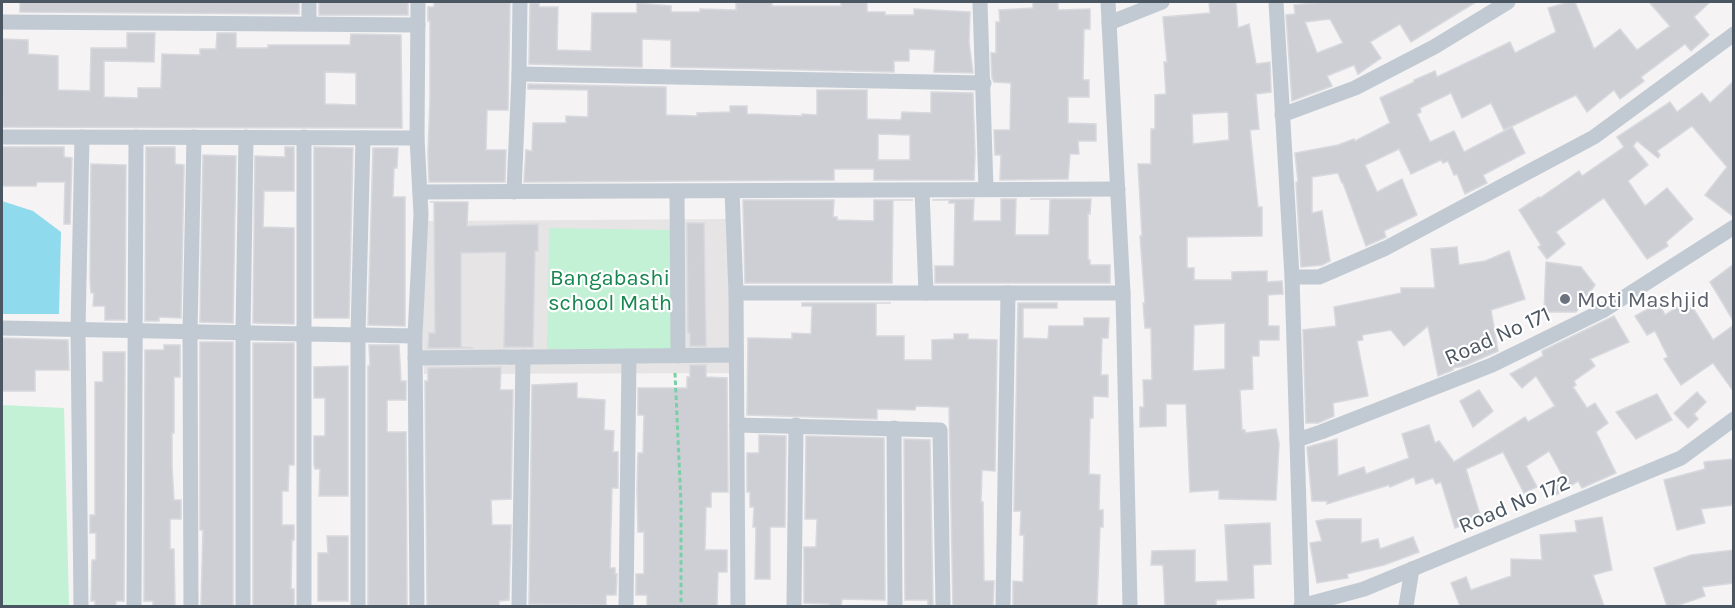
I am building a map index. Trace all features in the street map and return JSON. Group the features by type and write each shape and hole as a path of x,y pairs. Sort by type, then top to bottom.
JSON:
{"street":[{"path":"309,2 309,17"},
{"path":"417,606 415,336 421,214 417,138 418,2"},
{"path":"514,192 520,2"},
{"path":"980,2 986,189"},
{"path":"1108,2 1123,293 1130,606"},
{"path":"1109,22 1162,2"},
{"path":"1276,2 1292,277 1301,606"},
{"path":"1282,115 1355,88 1434,47 1508,2"},
{"path":"2,22 418,25"},
{"path":"1292,277 1319,277 1386,248 1583,142 1734,34"},
{"path":"519,74 984,83"},
{"path":"2,137 417,138"},
{"path":"81,606 78,329 82,137"},
{"path":"134,606 136,137"},
{"path":"191,606 190,331 194,137"},
{"path":"243,606 246,137"},
{"path":"304,137 304,606"},
{"path":"358,606 358,335 363,138"},
{"path":"420,192 1118,189"},
{"path":"922,190 926,293"},
{"path":"677,191 678,356"},
{"path":"732,191 736,293 738,606"},
{"name":"Road No 171","path":"1298,440 1492,364 1604,310 1734,226"},
{"path":"736,293 1123,293"},
{"path":"1003,606 1008,293"},
{"path":"2,328 415,336"},
{"path":"415,358 736,355"},
{"path":"626,606 629,356"},
{"path":"519,606 523,357"},
{"name":"Road No 172","path":"1301,606 1364,589 1681,458 1734,419"},
{"path":"737,425 940,430 943,606"},
{"path":"794,606 796,425"},
{"path":"894,428 895,606"},
{"path":"1406,606 1412,569"}],"path":[{"path":"675,373 681,504 681,606"}],"shaded area":[{"path":"727,219 731,373 424,374 420,221"}],"green space":[{"name":"Bangabashi school Math","path":"549,228 672,230 671,350 547,349"},
{"path":"2,405 64,408 69,606 2,606"}],"water":[{"path":"2,201 33,211 61,232 59,314 2,314"}],"building":[{"path":"20,2 299,2 299,14 20,12"},
{"path":"319,2 408,2 408,15 319,15"},
{"path":"434,2 510,2 508,110 487,110 486,150 506,150 505,182 429,182 430,21 428,21 428,7 434,7"},
{"path":"772,2 772,6 841,6 841,2 867,2 867,12 885,12 885,15 914,15 914,9 970,12 969,42 973,73 934,72 935,50 909,49 909,61 894,61 894,72 671,67 671,40 642,39 642,67 529,64 530,3 539,3 539,7 558,7 557,50 591,51 592,13 637,13 637,3 671,6 671,12 700,12 700,9 736,10 736,3"},
{"path":"1033,2 1058,2 1058,10 1090,9 1090,29 1084,29 1083,80 1089,80 1089,97 1068,97 1068,123 1096,124 1096,141 1078,141 1079,154 1070,154 1068,179 1000,180 1001,155 995,155 994,130 1010,130 1011,83 994,82 992,78 991,53 996,53 996,22 1000,22 999,10 1033,8"},
{"path":"1209,2 1236,2 1238,28 1249,24 1256,64 1270,62 1271,92 1256,94 1259,129 1250,130 1258,207 1262,207 1262,236 1187,237 1187,268 1194,268 1194,280 1232,280 1232,272 1267,271 1267,282 1282,281 1283,294 1268,295 1268,326 1279,326 1279,340 1259,340 1259,356 1252,356 1253,389 1240,390 1242,430 1245,430 1245,433 1276,429 1279,443 1276,500 1219,499 1219,490 1190,492 1186,404 1166,404 1166,426 1140,427 1140,407 1144,407 1143,380 1152,380 1151,328 1145,328 1143,303 1145,303 1138,164 1151,164 1151,129 1155,129 1155,95 1166,94 1164,62 1167,62 1163,17 1210,13","holes":["1228,112 1229,140 1193,144 1192,114","1225,323 1225,369 1193,371 1194,325"]},
{"path":"1325,2 1476,2 1411,42 1400,24 1370,42 1381,58 1358,74 1354,65 1327,76 1332,86 1292,101 1286,15 1295,14 1294,5","holes":["1330,19 1343,43 1317,53 1305,22"]},
{"path":"1575,2 1594,49 1620,29 1637,50 1670,26 1649,2 1710,2 1694,17 1709,35 1691,51 1685,44 1641,77 1644,81 1620,99 1614,90 1587,112 1576,95 1504,130 1491,103 1462,118 1451,93 1420,108 1421,112 1417,114 1430,142 1454,131 1464,152 1512,127 1525,153 1483,175 1487,183 1465,194 1457,174 1454,175 1448,161 1443,163 1441,160 1411,174 1399,149 1365,165 1377,192 1402,179 1417,215 1384,231 1386,237 1366,246 1338,173 1312,177 1312,213 1322,211 1330,261 1322,265 1301,267 1295,153 1338,145 1354,139 1355,141 1390,123 1380,98 1414,80 1435,71 1437,77 1510,42 1515,53 1556,32 1548,8"},
{"path":"127,33 155,33 154,62 104,61 104,97 138,98 138,88 161,88 162,54 200,55 200,49 216,49 217,33 236,33 236,48 268,48 268,45 350,45 351,34 401,35 402,128 3,127 2,39 28,40 28,54 58,56 58,90 90,91 91,48 127,48","holes":["325,72 356,73 356,105 325,104"]},
{"path":"1734,81 1734,217 1705,195 1727,167 1692,126 1657,151 1660,155 1658,158 1637,141 1633,146 1648,165 1628,181 1645,206 1667,188 1693,219 1666,242 1668,246 1647,259 1604,198 1556,232 1565,244 1547,259 1538,247 1541,245 1519,210 1579,171 1582,176 1624,147 1617,137 1670,102 1677,112 1702,93 1710,103"},
{"path":"528,84 666,87 666,115 697,116 697,113 730,112 730,106 747,106 747,114 817,115 817,90 867,90 867,119 901,120 902,112 931,113 931,92 973,93 974,180 874,180 874,169 834,169 834,180 524,182 526,150 532,151 533,123 566,123 566,116 588,117 588,90 528,89","holes":["878,134 910,135 910,160 878,160"]},
{"path":"2,147 64,147 64,157 72,158 70,224 64,224 65,182 37,182 36,186 2,186"},
{"path":"146,147 175,147 175,164 184,165 181,318 159,317 159,321 145,321"},
{"path":"285,147 294,147 294,191 264,191 263,227 294,228 294,324 253,323 255,156 285,157"},
{"path":"314,147 353,148 349,318 314,318"},
{"path":"373,148 398,148 397,168 394,168 393,197 405,197 405,326 368,325"},
{"path":"203,155 236,156 233,323 200,322"},
{"path":"91,164 126,165 125,320 105,320 105,306 93,306 94,293 91,293 90,279"},
{"path":"974,199 973,221 1001,221 1001,199 1016,199 1015,235 1049,235 1050,199 1091,199 1090,214 1088,213 1088,260 1090,260 1090,265 1110,265 1110,283 935,283 935,266 954,266 955,203 949,203 949,200 932,200"},
{"path":"743,200 834,200 833,217 837,217 837,220 874,221 874,200 893,200 892,283 745,283"},
{"path":"434,202 468,202 467,226 538,224 538,251 535,251 533,347 504,347 506,252 461,253 461,347 473,348 428,348 429,333 435,333"},
{"path":"687,223 704,223 706,346 690,346"},
{"path":"1457,247 1459,265 1485,261 1509,251 1525,299 1491,310 1498,351 1438,376 1428,326 1404,346 1391,330 1362,335 1363,340 1357,341 1368,396 1333,403 1334,416 1318,423 1306,423 1303,330 1336,326 1334,307 1401,293 1401,288 1435,288 1431,249"},
{"name":"Moti Mashjid","path":"1546,262 1581,267 1595,285 1576,312 1544,312"},
{"path":"1734,264 1734,322 1710,282"},
{"path":"1688,300 1713,340 1734,325 1734,392 1713,363 1681,385 1664,359 1668,357 1655,331 1647,335 1635,316 1659,303 1665,315"},
{"path":"802,303 876,303 876,336 904,336 904,360 932,360 932,340 954,339 954,334 968,334 968,339 997,340 995,471 982,470 981,502 983,502 984,581 994,581 993,606 953,606 949,407 916,406 915,410 877,409 877,419 747,415 748,338 792,339 792,333 811,334 812,306 802,306"},
{"path":"1018,303 1057,303 1057,308 1023,308 1023,338 1048,339 1049,326 1084,326 1084,318 1109,318 1108,338 1102,338 1101,375 1108,375 1108,397 1093,396 1093,418 1090,418 1089,474 1100,475 1099,510 1103,510 1103,527 1100,527 1097,606 1013,606 1013,581 1023,582 1024,535 1020,535 1021,511 1014,511"},
{"path":"1614,316 1629,342 1590,359 1595,366 1574,381 1576,385 1573,387 1587,408 1595,403 1608,423 1596,432 1616,473 1582,488 1578,481 1556,495 1548,484 1562,475 1549,451 1526,466 1537,487 1524,493 1503,452 1466,469 1481,518 1455,528 1441,482 1436,484 1433,478 1416,484 1414,477 1390,487 1389,485 1327,504 1327,501 1312,501 1307,447 1337,439 1338,476 1364,467 1366,474 1409,458 1402,434 1429,425 1435,443 1439,441 1454,462 1525,417 1528,422 1555,406 1536,376 1522,388 1510,374 1543,356 1542,351"},
{"path":"2,338 68,340 69,370 35,370 35,391 2,391"},
{"path":"200,342 233,342 233,606 201,606 203,530 200,530"},
{"path":"253,343 294,343 294,465 289,465 288,491 282,491 282,525 294,525 291,589 294,589 294,606 253,606"},
{"path":"164,345 180,345 180,377 174,377 172,467 174,500 181,500 181,519 170,519 170,549 174,549 175,606 153,606 153,601 144,601 145,350 164,350"},
{"path":"369,345 399,345 401,381 406,381 406,400 387,400 387,432 406,432 407,606 368,606"},
{"path":"103,352 125,352 124,601 116,601 116,606 95,606 95,601 91,601 92,560 96,560 96,533 90,533 90,515 95,515 95,382 103,382"},
{"path":"690,365 706,365 706,377 727,378 728,492 711,492 711,507 706,507 705,550 727,550 727,572 718,572 717,606 647,606 647,595 636,595 636,574 644,574 644,532 638,532 637,490 638,453 643,453 644,415 638,415 638,388 687,388"},
{"path":"348,366 348,496 319,496 320,469 315,469 314,465 314,436 325,436 325,398 314,398 314,367"},
{"path":"501,367 500,390 513,390 511,499 491,500 492,525 511,525 509,600 499,601 499,606 427,606 425,381 428,381 428,368"},
{"path":"577,383 577,398 605,400 604,430 614,431 613,452 618,452 618,488 612,488 610,568 615,568 615,574 617,574 616,595 606,595 606,605 529,604 532,385"},
{"path":"1479,390 1493,411 1473,427 1460,401"},
{"path":"1697,392 1706,402 1694,414 1698,419 1688,428 1674,413"},
{"path":"1657,394 1672,420 1636,439 1616,412"},
{"path":"759,435 786,436 785,527 770,527 770,579 755,579 756,527 753,527 754,507 750,507 750,492 747,492 747,453 759,453"},
{"path":"806,436 884,438 885,600 842,599 841,606 804,603 804,547 816,547 817,519 805,519"},
{"path":"904,439 930,440 933,606 928,606 928,600 905,600"},
{"path":"1733,459 1733,505 1701,509 1705,523 1677,530 1664,480 1705,469 1704,462"},
{"path":"1602,517 1612,570 1593,575 1604,606 1460,606 1451,583 1466,577 1471,590 1511,576 1511,559 1542,560 1540,535 1577,532 1575,521"},
{"path":"1361,519 1361,543 1378,539 1380,549 1413,537 1419,552 1384,565 1347,574 1348,578 1317,583 1310,543 1322,541 1316,521"},
{"path":"1270,523 1271,564 1253,565 1254,598 1216,600 1216,606 1165,606 1163,565 1151,565 1152,551 1195,550 1195,582 1228,581 1225,525"},
{"path":"327,536 348,536 348,601 318,601 318,553 328,553"},
{"path":"1734,550 1734,583 1702,587 1705,596 1676,606 1667,606 1654,568 1691,555"}],"place":[{"name":"Moti Mashjid","path":"1565,299"}]}
